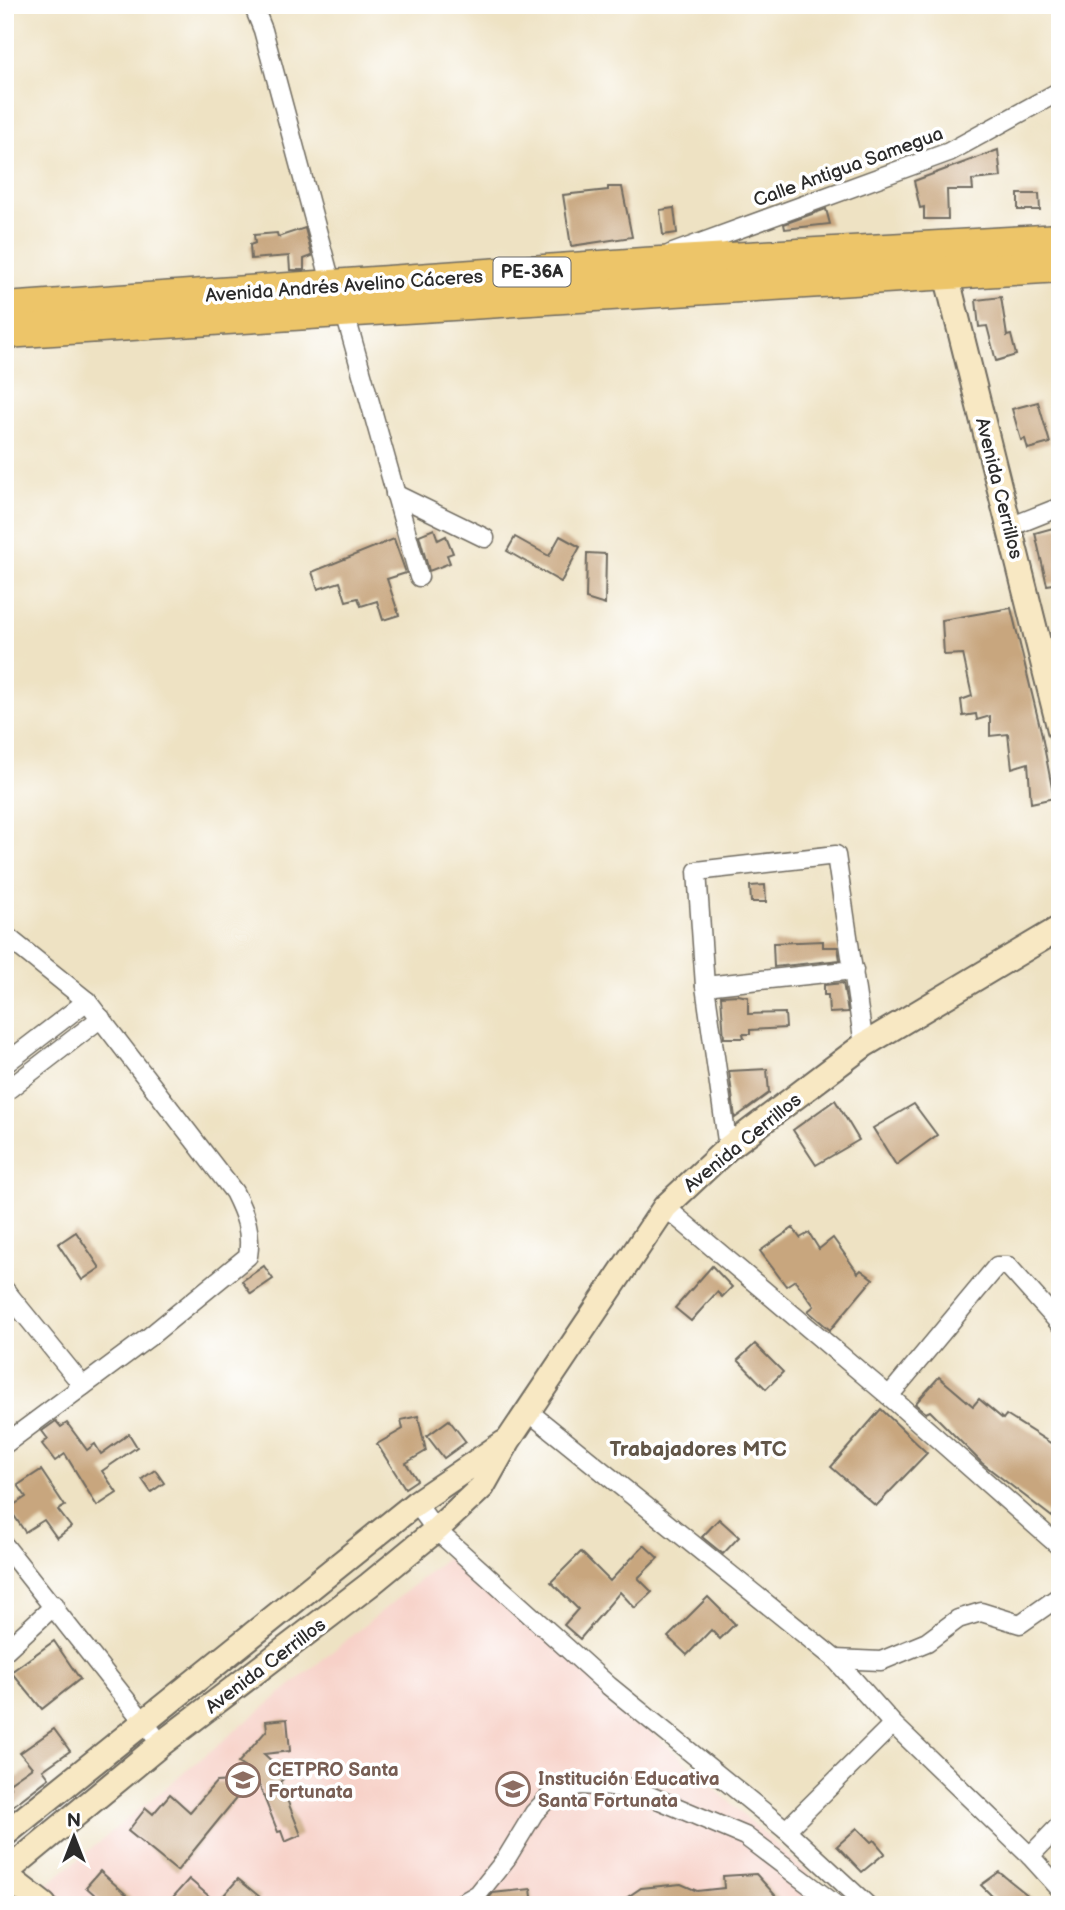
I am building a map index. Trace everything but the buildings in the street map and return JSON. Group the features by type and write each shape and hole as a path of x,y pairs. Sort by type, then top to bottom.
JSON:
{"highway":[{"name":"Avenida Andrés Avelino Cáceres","path":"5,309 338,298 943,260 1060,240"},
{"name":"Avenida Andrés Avelino Cáceres","path":"5,332 643,264 943,260 1060,266"}],"street":[{"path":"253,5 263,30 419,577"},
{"name":"Calle Antigua Samegua","path":"643,264 949,152 1060,91"},
{"name":"Avenida Cerrillos","path":"943,260 1060,730"},
{"path":"395,494 485,538"},
{"path":"1010,527 1060,507"},
{"path":"728,1148 705,986 697,871 836,855 864,1045"},
{"name":"Avenida Cerrillos","path":"5,1874 162,1744 436,1530 482,1488 508,1441 665,1207 728,1148 864,1045 1060,928"},
{"path":"5,935 87,1001 101,1018 234,1192 248,1222 250,1242 248,1256 149,1337 5,1444"},
{"path":"705,986 854,970"},
{"path":"5,1064 87,1001"},
{"path":"5,1092 101,1018"},
{"path":"665,1207 889,1396 1060,1547"},
{"path":"889,1396 997,1266 1008,1266 1060,1324"},
{"path":"5,1290 83,1386"},
{"path":"529,1412 835,1659 893,1724 1060,1889"},
{"name":"Avenida Cerrillos","path":"5,1834 416,1503 508,1441"},
{"path":"416,1503 436,1530 609,1686 786,1830 867,1905"},
{"path":"5,1546 55,1605 162,1744"},
{"path":"835,1659 881,1661 927,1642 958,1619 981,1612 1020,1624 1060,1596"},
{"path":"5,1651 55,1605"},
{"path":"786,1830 893,1724"},
{"path":"459,1905 485,1885 506,1859 534,1813 550,1796 579,1785 631,1788 745,1836 836,1905"},
{"path":"1030,1857 1060,1825"},
{"path":"5,1874 44,1905"}],"shaded area":[{"name":"Institución Educativa Santa Fortunata","path":"454,1552 843,1905 66,1905 43,1888"}],"place":[{"name":"CETPRO Santa Fortunata","path":"243,1780"},
{"name":"Institución Educativa Santa Fortunata","path":"513,1789"}],"district":[{"name":"Trabajadores MTC","path":"698,1449"}]}
